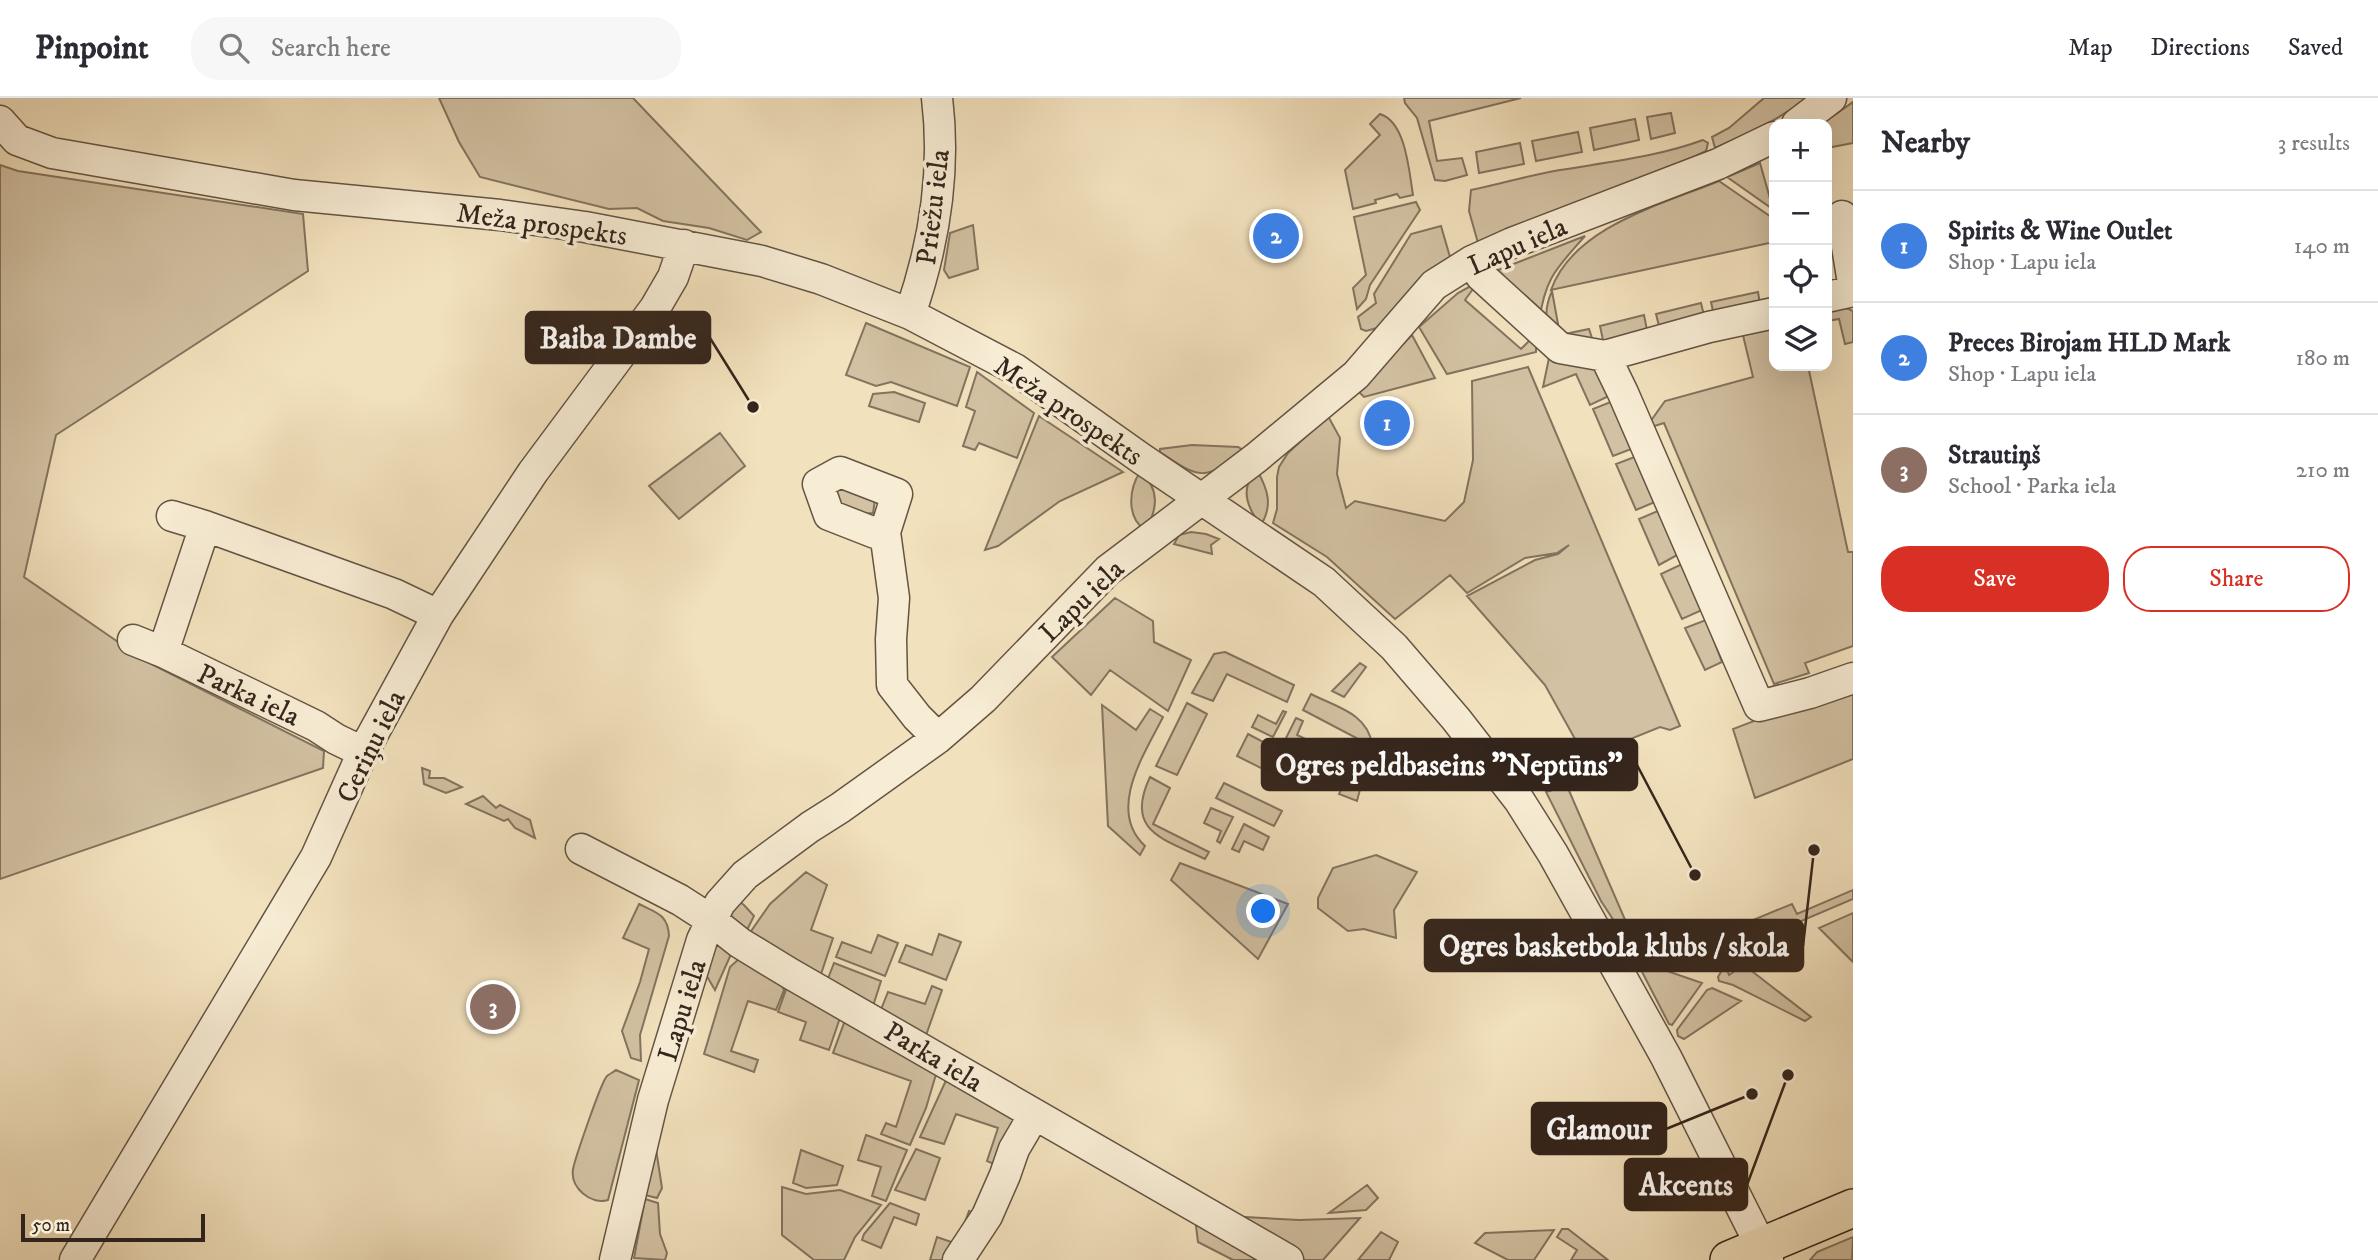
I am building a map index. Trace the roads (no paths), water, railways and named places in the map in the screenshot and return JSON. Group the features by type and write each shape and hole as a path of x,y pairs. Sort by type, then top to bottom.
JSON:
{"main road":[{"path":"1753,1255 1853,1208"}],"street":[{"name":"Priežu iela","path":"910,314 929,252 940,176 941,129 937,98"},
{"path":"1804,119 1831,98"},
{"name":"Meža prospekts","path":"0,121 17,140 52,153 294,195 512,216 762,261 821,279 910,314 1015,369 1324,582 1385,638 1456,719 1519,800 1553,854 1666,1057 1734,1189 1753,1255"},
{"name":"Lapu iela","path":"615,1260 653,1100 702,940 720,903 745,875 938,738 983,699 1108,570 1200,498 1246,466 1356,374 1434,285 1472,261 1512,243 1718,164 1769,139"},
{"path":"1841,217 1853,283"},
{"name":"Ceriņu iela","path":"75,1260 316,857 363,752 438,615 533,472 655,308 673,277 684,245"},
{"path":"1472,261 1481,276 1560,348 1605,356 1709,327 1769,314"},
{"path":"1832,297 1853,291"},
{"path":"1605,356 1759,706 1810,693 1853,678"},
{"path":"172,516 394,594 438,615"},
{"path":"163,652 205,526"},
{"path":"885,532 894,598 892,685 938,738"},
{"name":"Parka iela","path":"133,640 316,726 363,752"},
{"name":"Parka iela","path":"582,849 680,900 740,943 1289,1260"},
{"path":"958,1260 987,1216 1014,1149 1034,1115"}],"place":[{"name":"Preces Birojam HLD Mark","path":"1276,236"},
{"name":"Baiba Dambe","path":"753,407"},
{"name":"Spirits & Wine Outlet","path":"1387,423"},
{"name":"Ogres basketbola klubs / skola","path":"1814,850"},
{"name":"Ogres peldbaseins \"Neptūns\"","path":"1695,875"},
{"name":"Strautiņš","path":"493,1007"},
{"name":"Akcents","path":"1788,1075"},
{"name":"Glamour","path":"1752,1094"}]}
